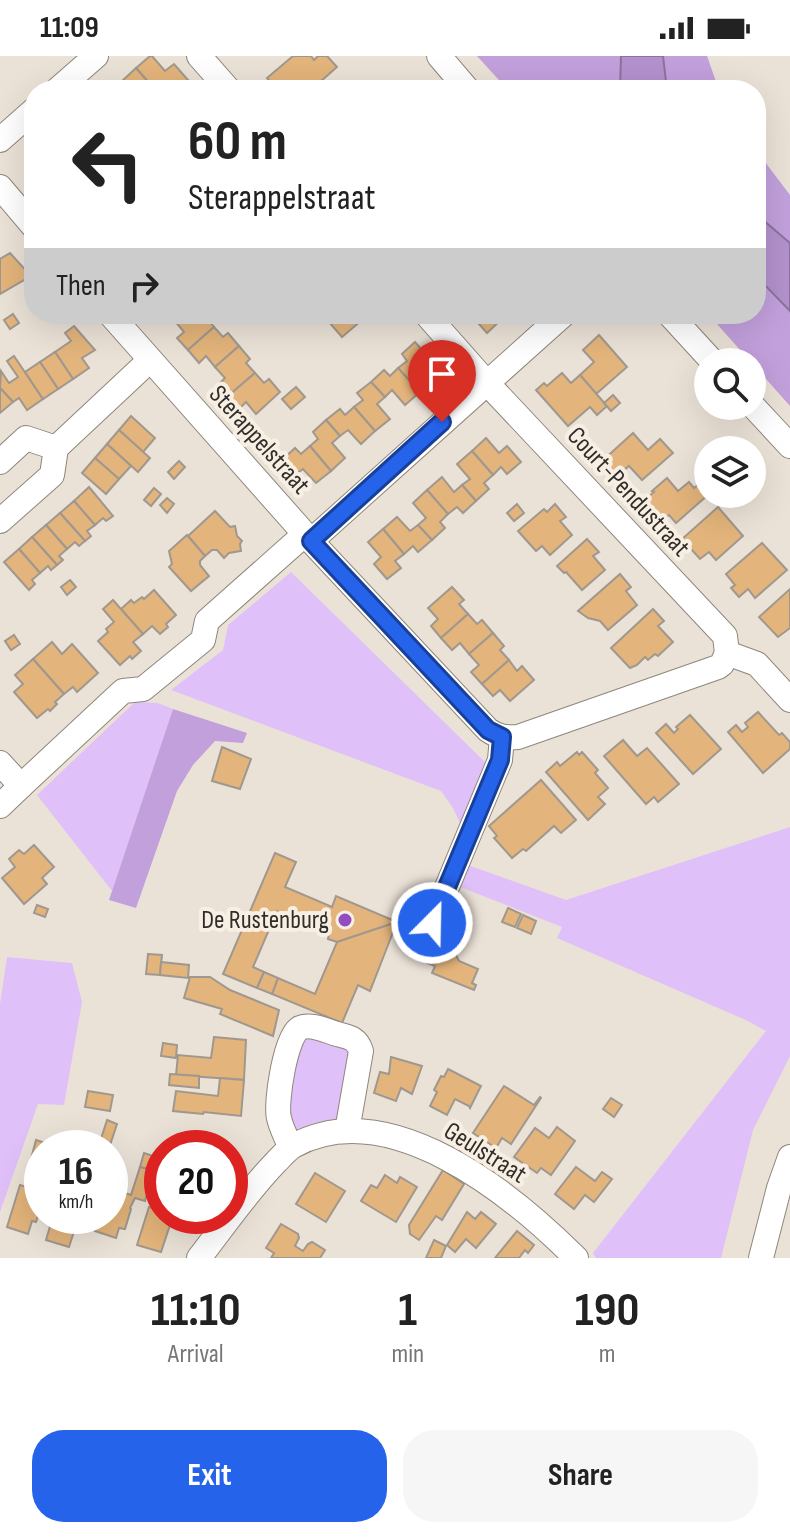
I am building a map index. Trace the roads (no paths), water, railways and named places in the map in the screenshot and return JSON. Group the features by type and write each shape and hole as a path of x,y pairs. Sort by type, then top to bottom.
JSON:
{"street":[{"path":"68,80 96,56"},
{"path":"199,56 220,80"},
{"path":"439,56 459,80"},
{"path":"0,140 24,119"},
{"path":"4,198 24,217"},
{"name":"Sterappelstraat","path":"119,324 308,537 488,730 502,737"},
{"name":"Court-Pendustraat","path":"435,324 725,636 727,653"},
{"path":"0,806 123,691 143,689 203,640 207,621 553,324"},
{"path":"678,324 700,348"},
{"path":"0,521 52,475 56,448 150,360"},
{"path":"766,420 790,446"},
{"path":"0,462 26,438 56,448"},
{"path":"432,923 500,760 502,737 518,737 718,667 727,653 757,664 790,700"},
{"path":"0,763 21,786"},
{"path":"290,1147 278,1115 284,1061 293,1034 299,1028 309,1027 351,1037 358,1043 361,1051 347,1131"},
{"name":"Geulstraat","path":"199,1258 259,1179 290,1147 314,1136 347,1131 407,1140 446,1158 510,1198 576,1258"},
{"path":"761,1258 790,1157"}],"place":[{"name":"De Rustenburg","path":"345,920"}]}
